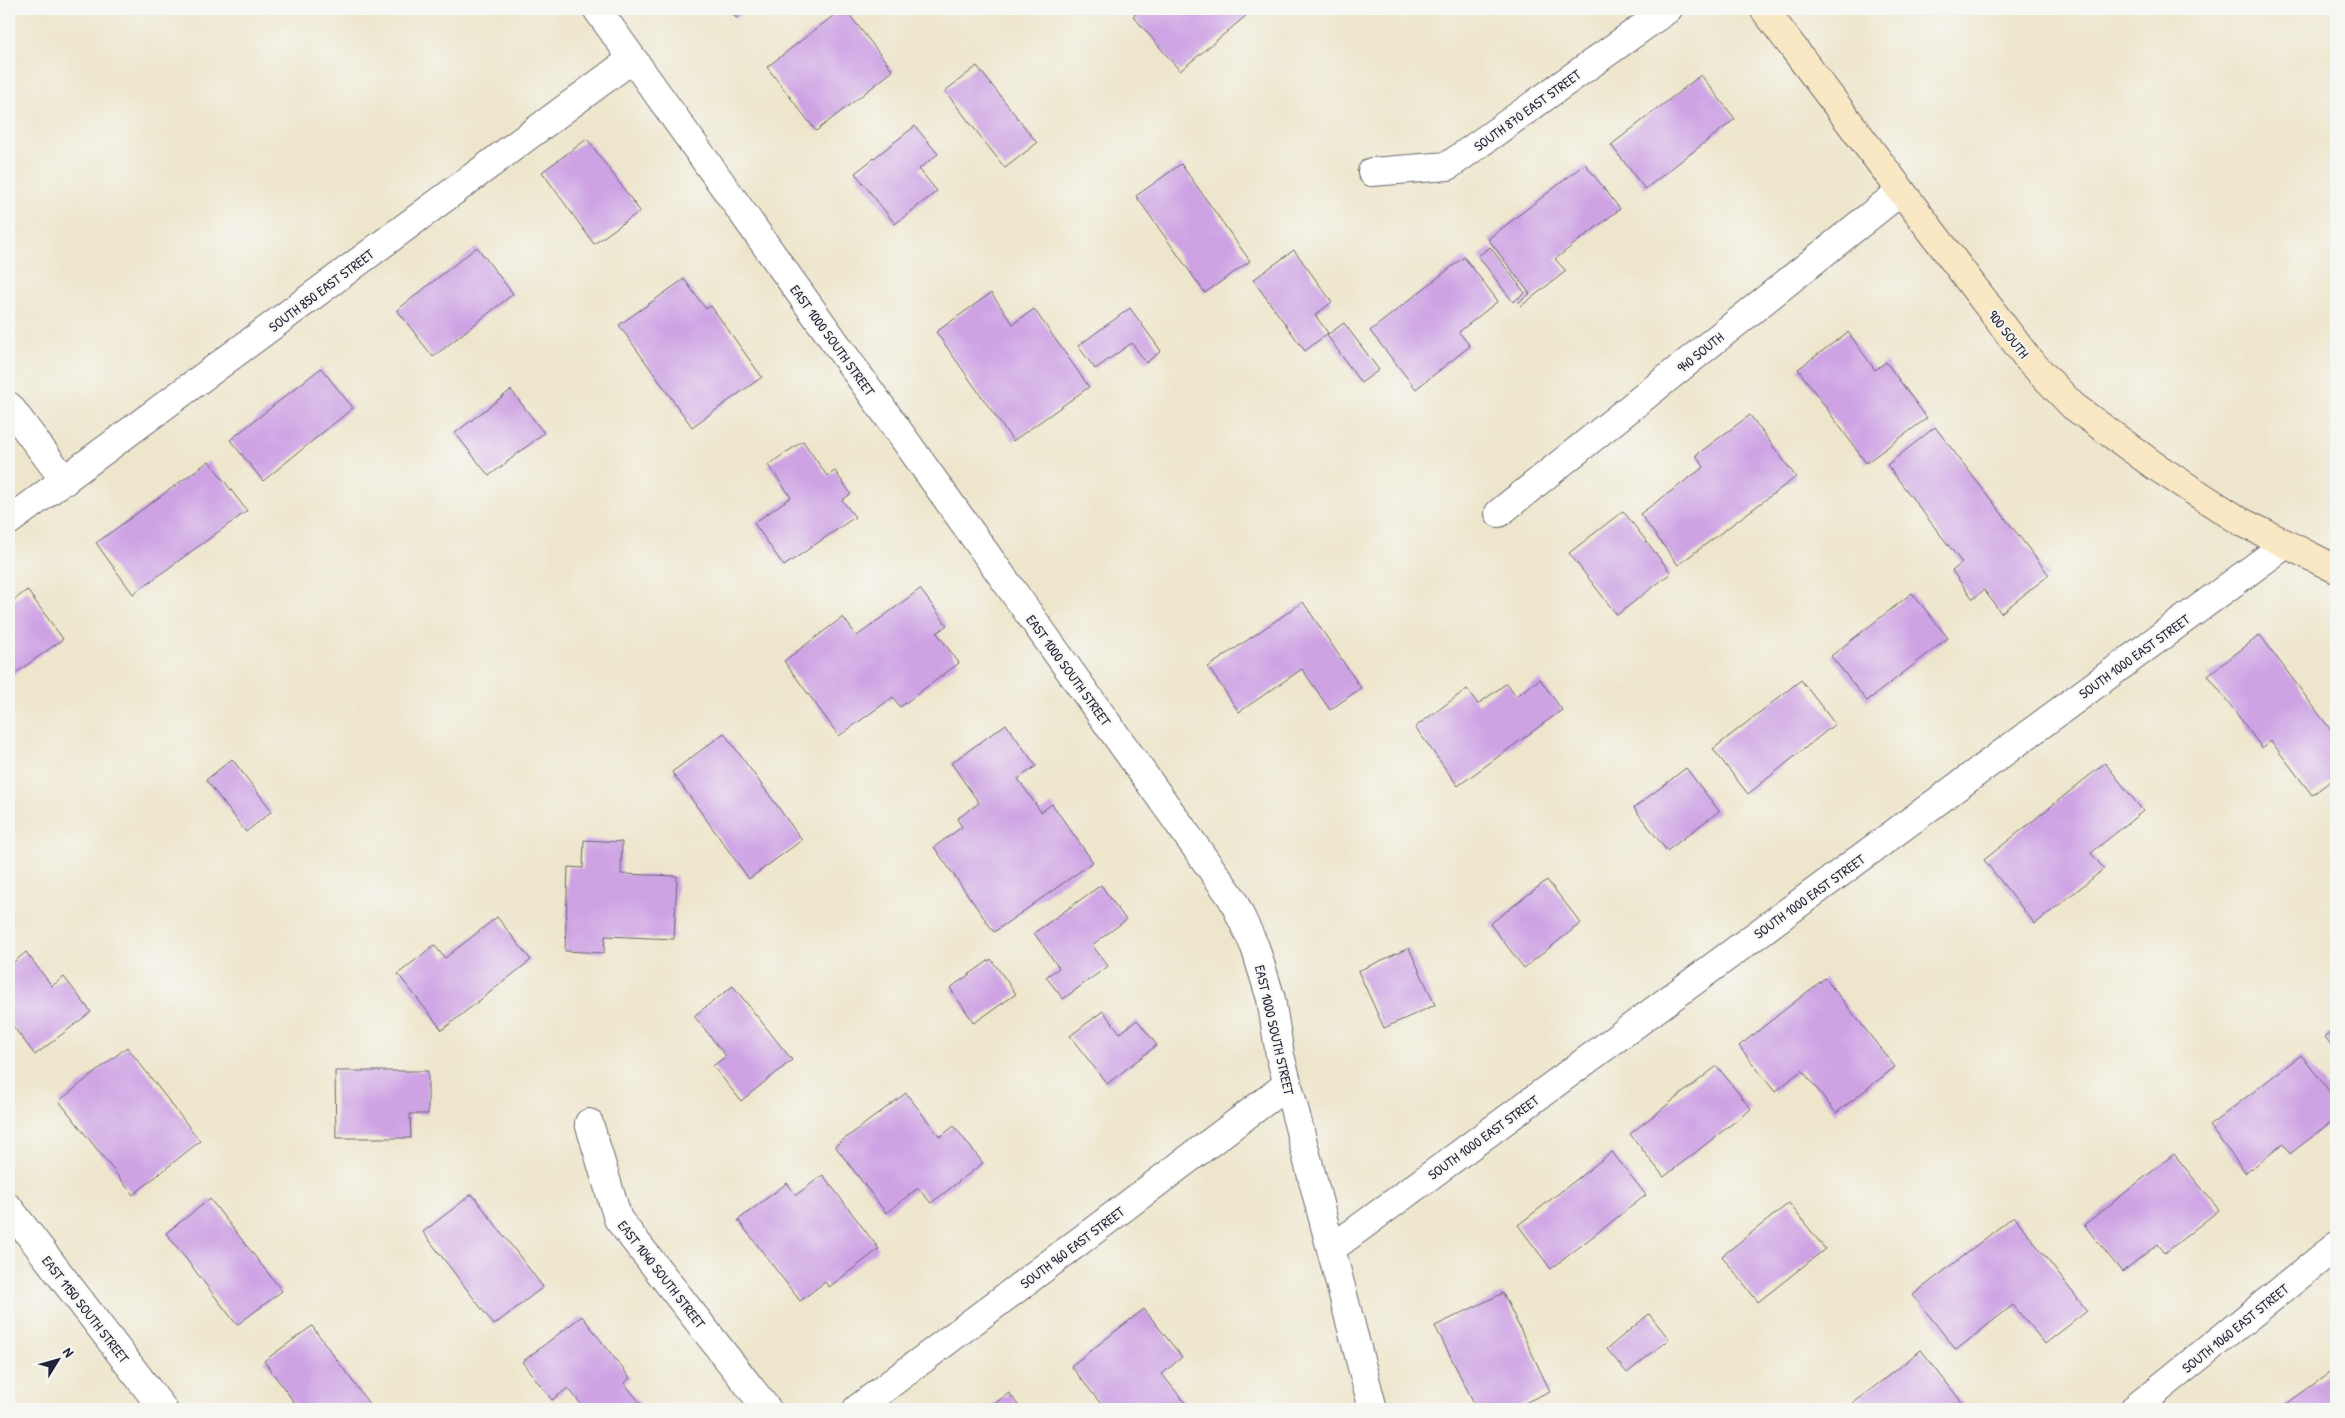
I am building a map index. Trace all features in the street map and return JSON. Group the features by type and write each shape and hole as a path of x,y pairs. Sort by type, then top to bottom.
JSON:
{"street":[{"name":"EAST 1000 SOUTH STREET","path":"597,9 1232,898 1255,947 1271,999 1280,1055 1372,1409"},
{"name":"SOUTH 870 EAST STREET","path":"1372,172 1448,166 1668,9"},
{"name":"900 SOUTH","path":"1764,9 2028,359 2073,406 2155,466 2240,521 2336,569"},
{"name":"SOUTH 850 EAST STREET","path":"9,521 66,481 632,59"},
{"name":"940 SOUTH","path":"1499,513 1901,191"},
{"path":"9,406 66,481"},
{"name":"SOUTH 1000 EAST STREET","path":"1331,1249 2286,544"},
{"name":"SOUTH 960 EAST STREET","path":"857,1409 1288,1084"},
{"name":"EAST 1040 SOUTH STREET","path":"589,1123 618,1219 767,1409"},
{"name":"EAST 1150 SOUTH STREET","path":"9,1208 163,1409"},
{"name":"SOUTH 1060 EAST STREET","path":"2134,1409 2336,1246"}],"building":[{"path":"729,9 748,9 736,18"},
{"path":"842,9 845,9 893,71 816,131 767,67"},
{"path":"1141,9 1254,9 1180,71 1133,16"},
{"path":"977,66 1037,143 1005,168 945,91"},
{"path":"1701,75 1735,119 1645,189 1611,145"},
{"path":"915,126 938,154 919,169 937,191 895,224 855,173"},
{"path":"587,139 640,211 594,244 542,172"},
{"path":"1181,164 1250,261 1205,293 1136,196"},
{"path":"1585,164 1620,209 1555,259 1566,271 1521,306 1518,303 1530,294 1488,239"},
{"path":"477,247 513,294 433,357 397,310"},
{"path":"1490,247 1525,293 1513,302 1478,256"},
{"path":"1294,250 1332,302 1315,315 1328,333 1305,351 1253,280"},
{"path":"1464,257 1498,301 1459,332 1470,346 1416,389 1370,331"},
{"path":"684,279 706,309 711,306 762,377 692,427 619,325"},
{"path":"991,293 1013,324 1034,309 1089,387 1013,441 936,332"},
{"path":"1130,308 1161,351 1146,363 1132,343 1095,369 1078,346"},
{"path":"1344,323 1379,370 1361,383 1327,335"},
{"path":"1848,332 1875,370 1886,362 1927,418 1866,463 1798,369"},
{"path":"321,368 353,408 263,481 230,440"},
{"path":"511,390 544,433 489,476 455,433"},
{"path":"1750,415 1796,477 1678,565 1640,514 1704,467 1696,455"},
{"path":"1935,427 2049,575 2001,613 1984,590 1973,599 1952,571 1962,563 1887,465"},
{"path":"803,441 827,476 835,471 851,494 842,500 855,517 784,566 754,523 791,497 768,465"},
{"path":"209,461 247,511 133,594 96,543"},
{"path":"1623,511 1671,573 1617,615 1569,553"},
{"path":"920,589 947,625 937,633 959,663 900,707 893,697 839,736 784,661 843,617 857,636"},
{"path":"27,590 63,639 9,678 9,604"},
{"path":"1912,593 1948,638 1867,701 1831,656"},
{"path":"1303,602 1361,688 1330,710 1302,669 1239,712 1208,667"},
{"path":"2260,635 2336,737 2336,777 2312,795 2271,741 2262,748 2208,675"},
{"path":"1540,679 1562,710 1458,786 1415,727 1467,689 1478,704 1507,683 1516,696"},
{"path":"1801,680 1835,724 1748,794 1713,749"},
{"path":"1006,724 1036,766 1018,779 1041,812 1052,804 1093,862 994,932 934,847 962,827 957,819 979,803 951,763"},
{"path":"724,733 802,840 749,879 672,772"},
{"path":"232,759 272,811 246,832 206,780"},
{"path":"2105,763 2143,811 2091,853 2104,869 2035,924 1984,860"},
{"path":"1686,768 1719,811 1667,851 1634,808"},
{"path":"584,840 622,842 621,874 677,876 674,939 605,936 604,953 565,951 568,867 583,868"},
{"path":"1547,880 1581,923 1524,968 1490,924"},
{"path":"1101,885 1126,920 1092,945 1108,966 1063,999 1046,977 1059,968 1034,933"},
{"path":"497,917 531,960 442,1030 398,974 434,945 445,958"},
{"path":"1409,948 1435,1005 1384,1028 1358,971"},
{"path":"26,952 52,986 64,977 91,1012 35,1055 9,1021 9,966"},
{"path":"991,959 1016,994 974,1023 950,988"},
{"path":"1825,978 1895,1067 1836,1113 1802,1070 1775,1092 1739,1046"},
{"path":"733,986 792,1060 741,1101 713,1066 726,1056 694,1016"},
{"path":"1103,1011 1120,1033 1137,1020 1157,1045 1107,1084 1070,1036"},
{"path":"2336,1027 2336,1051 2325,1037"},
{"path":"127,1047 200,1141 133,1195 59,1101"},
{"path":"2301,1055 2336,1100 2336,1118 2290,1154 2283,1144 2246,1173 2209,1126"},
{"path":"1717,1066 1751,1109 1664,1177 1630,1134"},
{"path":"335,1071 428,1071 428,1114 410,1114 411,1138 336,1138"},
{"path":"906,1093 940,1137 954,1126 983,1163 931,1203 918,1188 886,1213 835,1146"},
{"path":"1612,1152 1646,1195 1551,1269 1518,1225"},
{"path":"2174,1154 2219,1210 2165,1253 2158,1244 2122,1272 2084,1225"},
{"path":"823,1175 879,1249 829,1287 825,1282 800,1301 738,1220 787,1183 796,1195"},
{"path":"472,1194 543,1287 494,1325 423,1232"},
{"path":"210,1199 282,1291 237,1325 166,1233"},
{"path":"1789,1203 1825,1249 1758,1302 1722,1256"},
{"path":"2014,1216 2087,1311 2045,1344 2013,1305 1956,1350 1913,1295"},
{"path":"1503,1293 1550,1391 1512,1409 1477,1409 1435,1326"},
{"path":"1144,1309 1182,1357 1162,1374 1190,1409 1105,1409 1071,1366"},
{"path":"1649,1314 1669,1339 1627,1373 1607,1349"},
{"path":"582,1316 630,1378 624,1383 645,1409 585,1409 568,1388 552,1400 522,1362"},
{"path":"312,1326 373,1409 299,1409 264,1361"},
{"path":"1921,1350 1967,1409 1846,1409"},
{"path":"2336,1368 2336,1409 2288,1409 2285,1405"},
{"path":"1009,1393 1021,1409 987,1409"}]}
